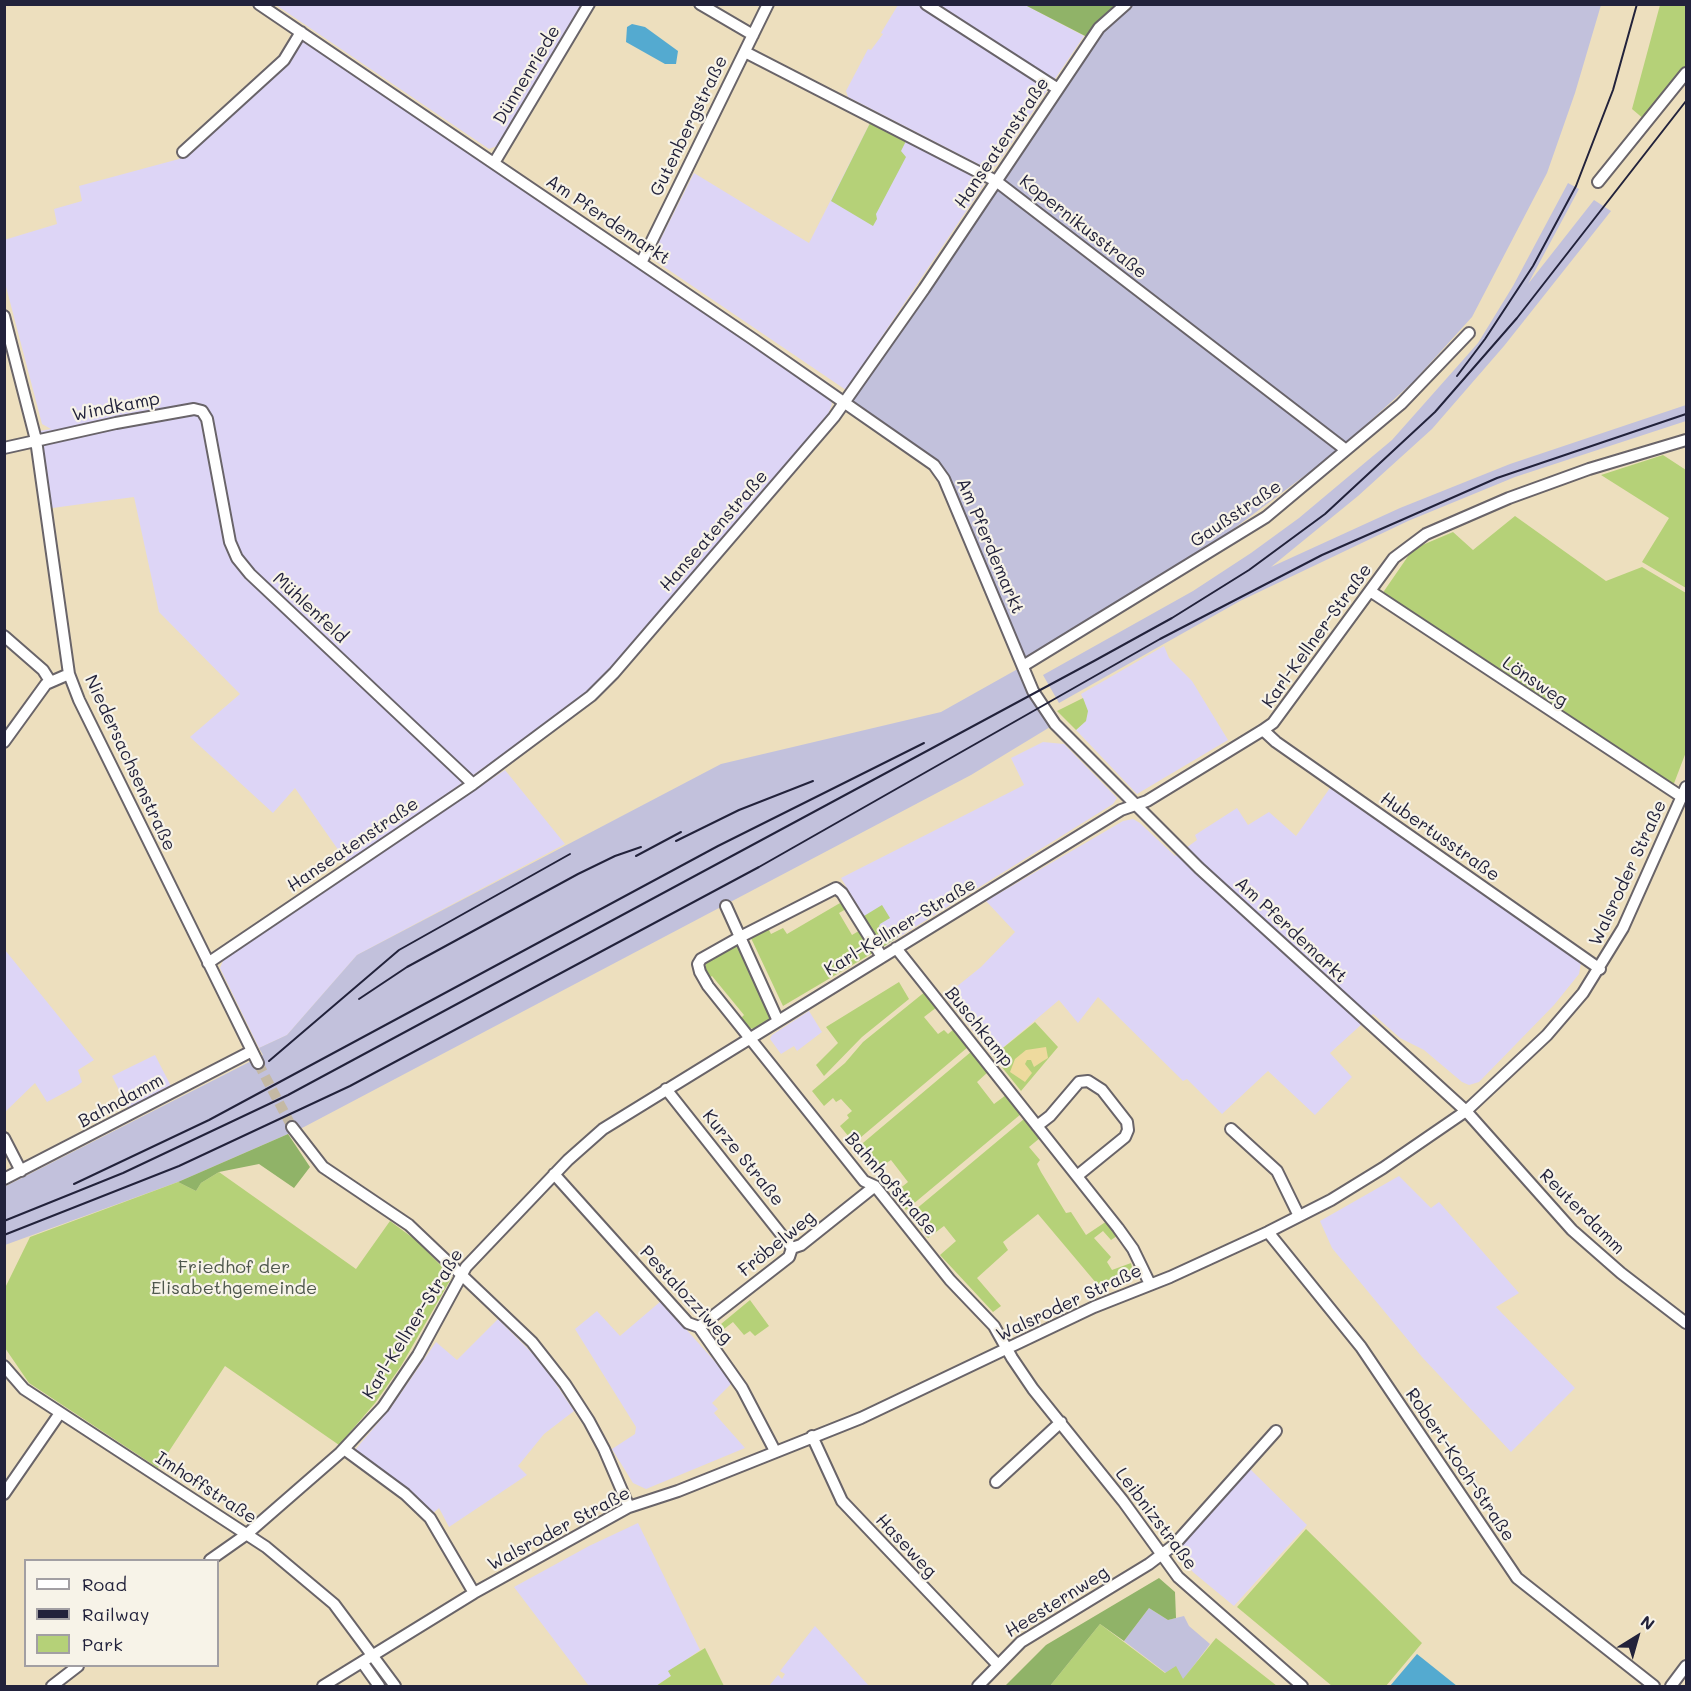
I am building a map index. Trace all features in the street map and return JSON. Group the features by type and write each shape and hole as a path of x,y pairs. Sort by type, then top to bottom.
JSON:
{"street":[{"name":"Am Pferdemarkt","path":"259,4 922,454 944,479 1023,666 1046,713 1134,806 1399,1053 1466,1111"},
{"name":"Dünnenriede","path":"494,163 589,4"},
{"path":"700,4 753,35"},
{"name":"Gutenbergstraße","path":"641,263 768,4"},
{"path":"926,4 1058,89"},
{"name":"Hanseatenstraße","path":"208,963 473,784 564,717 606,681 845,402 1104,21 1126,4"},
{"path":"183,152 284,60 301,32"},
{"name":"Kopernikusstraße","path":"745,52 996,181 1346,450"},
{"path":"1598,182 1686,73"},
{"name":"Niedersachsenstraße","path":"4,316 36,440 69,674 79,700 258,1063"},
{"name":"Gaußstraße","path":"1023,666 1266,517 1401,404 1469,333"},
{"name":"Windkamp","path":"4,448 194,409 202,411"},
{"name":"Mühlenfeld","path":"202,411 207,419 230,542 237,558 250,574 473,784"},
{"name":"Karl-Kellner-Straße","path":"211,1559 247,1534 344,1449 397,1387 462,1273 554,1174 603,1129 1121,810 1151,799 1273,723 1394,558 1426,534 1509,498 1589,469 1686,440"},
{"name":"Lönsweg","path":"1370,591 1630,765 1684,792"},
{"path":"4,636 43,670 50,681"},
{"path":"4,742 50,681 69,674"},
{"name":"Hubertusstraße","path":"1263,730 1276,742 1600,969"},
{"name":"Walsroder Straße","path":"323,1686 474,1593 629,1507 678,1491 861,1418 1094,1307 1268,1232 1383,1168 1466,1111 1564,1016 1600,969 1632,911 1684,792"},
{"path":"740,937 836,888 842,893 882,957"},
{"path":"726,906 778,1021"},
{"name":"Bahnhofstraße","path":"740,937 705,956 698,964 708,986 864,1181 875,1186 950,1280 994,1326 1008,1349"},
{"name":"Buschkamp","path":"896,948 1134,1249 1150,1284"},
{"name":"Bahndamm","path":"4,1179 252,1051"},
{"path":"1037,1126 1050,1116 1079,1082 1088,1081 1102,1090 1127,1122 1128,1130 1125,1137 1077,1176"},
{"name":"Kurze Straße","path":"666,1089 792,1248"},
{"name":"Reuterdamm","path":"1466,1111 1572,1230 1621,1273 1686,1323"},
{"path":"292,1127 323,1167 409,1225 532,1342 565,1384 604,1449 629,1507"},
{"path":"1231,1129 1277,1172 1299,1216"},
{"path":"4,1138 21,1172"},
{"name":"Pestalozziweg","path":"554,1174 688,1323 699,1327 742,1388 775,1451"},
{"name":"Fröbelweg","path":"699,1327 789,1257 792,1248 801,1245 875,1186"},
{"name":"Robert-Koch-Straße","path":"1268,1232 1362,1347 1517,1578 1654,1686"},
{"name":"Leibnizstraße","path":"1008,1349 1034,1389 1161,1555 1195,1594 1302,1686"},
{"name":"Imhoffstraße","path":"4,1366 19,1385 247,1534 334,1605 395,1686"},
{"path":"4,1494 60,1413"},
{"path":"996,1482 1061,1422"},
{"name":"Heesternweg","path":"978,1686 998,1664 1035,1633 1174,1545 1276,1431"},
{"name":"Haseweg","path":"812,1436 842,1502 998,1664"},
{"path":"344,1449 405,1494 430,1518 474,1593"},
{"path":"362,1662 379,1686"},
{"path":"1671,1686 1686,1666"},
{"path":"52,1686 76,1667"}],"shaded area":[{"path":"276,5 583,5 497,146 489,149"},
{"path":"898,5 1025,5 1084,36 996,166 986,168 848,97 846,91 868,49 871,50 883,34 881,33"},
{"path":"1126,5 1601,5 1575,93 1547,173 1472,317 1413,382 1335,453 1216,542 1023,665 1055,724 971,775 304,1127 178,1182 5,1245 4,1187 263,1055 259,1048 287,1035 357,955 721,764 941,712 1023,666 944,479 845,402 1091,39"},
{"path":"299,39 829,396 832,404 826,420 604,678 586,695 348,864 295,788 273,813 190,737 240,694 159,612 134,497 45,509 34,432 51,429 42,424 4,279 4,240 57,224 54,209 82,201 79,186 179,159"},
{"path":"870,123 985,183 846,390 651,258 694,173 809,243"},
{"path":"1568,183 1579,189 1528,284 1594,200 1611,211 1504,346 1432,429 1358,496 1271,567 1400,508 1510,464 1686,405 1686,421 1515,477 1408,521 1240,601 1059,703 1043,675 1193,591 1251,553 1299,518 1392,440 1478,343 1513,286"},
{"path":"1164,646 1169,658 1192,681 1228,740 1137,794 1076,730 1086,721 1085,703 1081,694"},
{"path":"1043,742 1064,744 1117,798 1113,804 883,947 841,878 1024,785 1011,758"},
{"path":"505,770 565,844 357,955 287,1035 259,1048 220,968 225,956"},
{"path":"1330,788 1581,963 1579,974 1554,1005 1479,1082 1469,1085 1462,1082 1424,1050 1400,1038 1373,1014 1330,1053 1352,1077 1315,1115 1268,1071 1222,1114 1187,1079 1183,1081 1098,997 1078,1023 1059,1000 993,1056 945,996 981,967 1015,932 986,901 1123,821 1133,819 1140,823 1175,856 1197,840 1195,835 1237,808 1248,825 1269,812 1296,836"},
{"path":"5,950 94,1060 78,1070 82,1082 77,1086 47,1102 35,1083 5,1112"},
{"path":"809,1011 822,1032 797,1051 794,1046 781,1054 770,1039 772,1035"},
{"path":"155,1055 172,1088 129,1110 112,1076"},
{"path":"1399,1176 1431,1208 1439,1202 1519,1293 1496,1307 1575,1388 1511,1452 1422,1357 1332,1248 1320,1221"},
{"path":"661,1301 733,1382 712,1403 718,1409 714,1413 745,1448 646,1489 633,1483 612,1449 635,1434 636,1427 575,1329 597,1311 620,1336"},
{"path":"498,1319 542,1363 574,1411 544,1434 518,1466 527,1475 449,1527 439,1508 431,1515 354,1451 390,1409 436,1342 457,1360"},
{"path":"1250,1469 1307,1525 1234,1606 1194,1573 1175,1553"},
{"path":"638,1523 700,1650 669,1672 672,1675 656,1686 589,1686 514,1587 589,1546"},
{"path":"1149,1608 1168,1620 1184,1616 1189,1626 1210,1644 1183,1680 1166,1673 1124,1641"},
{"path":"815,1626 869,1686 769,1686 778,1675 782,1679 785,1674 780,1671"}],"green space":[{"path":"1025,5 1116,5 1089,38"},
{"path":"1660,5 1686,5 1686,67 1645,120 1632,109"},
{"path":"870,123 906,141 901,151 906,157 876,214 877,219 873,226 831,201"},
{"path":"1663,455 1686,470 1686,588 1642,562 1669,518 1601,475"},
{"path":"1515,516 1606,581 1642,567 1686,593 1686,752 1673,786 1382,594 1413,549 1453,532 1473,550"},
{"path":"1083,698 1088,711 1086,721 1076,730 1057,711"},
{"path":"840,903 846,909 839,913 852,935 862,929 876,951 783,1006 750,936 768,928 771,934 783,928 787,934"},
{"path":"882,905 890,918 880,924 877,931 884,938 894,931 898,937 883,947 864,916"},
{"path":"739,946 771,1019 756,1029 747,1028 740,1019 744,1015 712,976 708,979 705,973 706,962"},
{"path":"899,982 909,999 862,1037 824,1076 816,1065 838,1043 826,1027"},
{"path":"926,991 937,1007 924,1017 938,1034 944,1030 948,1034 954,1029 968,1047 854,1143 840,1126 849,1118 847,1115 852,1111 841,1099 836,1102 833,1098 824,1106 812,1091 845,1063 863,1042"},
{"path":"1035,1022 1058,1047 1021,1091 993,1056"},
{"path":"972,1051 988,1072 977,1082 994,1104 1006,1095 1021,1114 906,1210 893,1194 908,1182 891,1160 875,1171 857,1148"},
{"path":"1024,1119 1040,1138 1029,1147 1040,1160 1037,1164 1066,1213 1071,1212 1086,1235 1107,1221 1117,1236 1111,1240 1103,1231 1094,1238 1111,1257 1107,1262 1112,1270 1131,1263 1133,1272 1127,1278 1102,1290 1038,1214 1003,1242 1008,1250 977,1278 1001,1306 993,1312 940,1255 956,1241 944,1226 928,1238 909,1215"},
{"path":"288,1134 310,1167 294,1188 259,1164 219,1172 201,1183 196,1191 178,1182"},
{"name":"Friedhof der Elisabethgemeinde","path":"219,1172 356,1269 390,1221 417,1241 452,1277 401,1366 375,1403 339,1445 225,1366 158,1468 29,1383 5,1348 4,1290 30,1237 178,1182 196,1191 201,1183"},
{"path":"750,1300 769,1326 755,1336 750,1331 744,1335 733,1322 724,1329 721,1324"},
{"path":"1306,1529 1422,1643 1386,1686 1332,1686 1237,1607"},
{"path":"1159,1578 1175,1592 1176,1618 1168,1620 1149,1608 1124,1641 1100,1624 1050,1686 1005,1686 1046,1645"},
{"path":"1100,1624 1165,1673 1176,1666 1183,1679 1216,1638 1277,1686 1050,1686"},
{"path":"705,1648 724,1686 656,1686 671,1676 668,1671"}],"sand":[{"path":"1046,1047 1048,1058 1034,1067 1031,1060 1027,1060 1025,1064 1032,1073 1025,1082 1010,1072 1015,1059 1026,1050"}],"water":[{"path":"632,24 645,27 678,51 676,64 665,64 626,42 627,27"},
{"path":"1417,1654 1457,1686 1390,1686"}],"tunnel":[{"path":"258,1063 292,1127"}],"railway":[{"path":"1457,376 1485,339 1533,266 1576,186 1613,90 1637,4"},
{"path":"4,1221 123,1173 288,1095 1094,661 1172,618 1249,570 1325,514 1435,412 1517,318 1686,101"},
{"path":"4,1235 179,1166 350,1086 759,867 1160,639 1322,555 1497,478 1686,414"},
{"path":"74,1184 209,1120 718,846 924,743"},
{"path":"676,841 739,810 813,781"},
{"path":"636,856 681,832"},
{"path":"359,999 407,967 578,874 615,856 641,847"},
{"path":"269,1061 399,950 570,854"}]}
